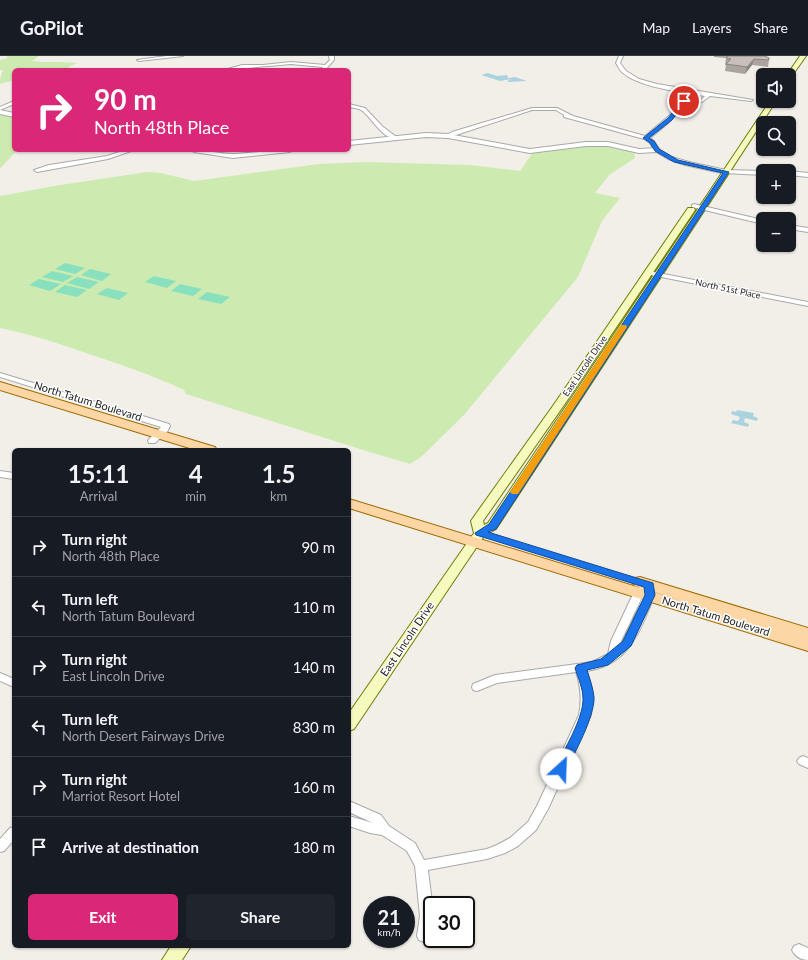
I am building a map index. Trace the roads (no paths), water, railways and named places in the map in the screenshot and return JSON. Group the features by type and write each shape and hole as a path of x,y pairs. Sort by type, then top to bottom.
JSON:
{"main road":[{"path":"787,68 795,56"},
{"path":"795,68 803,56"},
{"name":"East Lincoln Drive","path":"351,722 477,537 477,521 653,274 744,138 762,108"},
{"name":"East Lincoln Drive","path":"744,138 767,110"},
{"name":"North Tatum Boulevard","path":"0,386 156,438 177,448"},
{"name":"North Tatum Boulevard","path":"0,394 156,438 201,448"},
{"name":"North Tatum Boulevard","path":"351,494 477,537 808,644"},
{"name":"North Tatum Boulevard","path":"351,503 477,537"},
{"name":"North Tatum Boulevard","path":"646,591 808,634"},
{"path":"172,960 181,948"}],"street":[{"path":"139,60 181,56"},
{"path":"234,68 242,66 291,64 325,68 332,60 331,56"},
{"path":"622,56 618,60 618,66 629,76 657,86 751,100"},
{"path":"689,91 685,100 670,119 646,138 644,141 645,144 676,161 722,171 756,173"},
{"path":"685,100 702,101 710,94"},
{"path":"685,100 706,99"},
{"path":"0,109 12,103"},
{"path":"351,106 363,109 380,127 393,137"},
{"path":"448,136 532,109 555,109 553,111 609,129 646,138"},
{"path":"0,112 12,115"},
{"path":"351,143 422,135 448,136 530,151 598,144 620,146 639,151 657,150"},
{"path":"37,170 50,166 116,156 126,152"},
{"path":"208,152 236,156 272,152"},
{"path":"796,174 808,175"},
{"path":"698,206 756,221"},
{"path":"796,228 808,230"},
{"name":"North 51st Place","path":"653,274 808,304"},
{"name":"North Tatum Boulevard","path":"0,375 166,426 156,438"},
{"path":"0,474 12,476"},
{"path":"478,687 495,680 580,668 604,662 627,643 646,591"},
{"path":"422,866 487,854 501,849 514,842 532,826 542,809 586,715 588,699 587,687 580,668"},
{"path":"0,677 12,682"},
{"path":"352,815 370,828 385,830 411,847 422,866 425,896"},
{"path":"0,847 12,834"}],"water":[{"path":"488,73 497,76 507,75 508,78 515,77 527,81 507,81 512,79 500,81 481,75"},
{"path":"737,410 754,413 753,416 758,418 757,421 745,418 744,422 749,424 748,427 731,423 733,420 738,421 740,417 731,414 732,411 736,412"}]}
